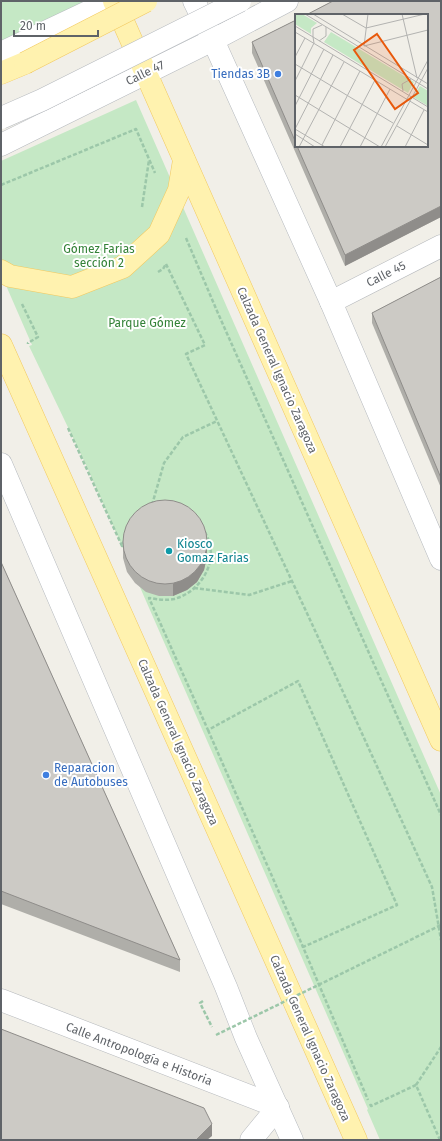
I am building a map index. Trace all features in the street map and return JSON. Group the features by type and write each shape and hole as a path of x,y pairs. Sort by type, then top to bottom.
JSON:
{"main road":[{"path":"1,53 112,1"},
{"name":"Calzada General Ignacio Zaragoza","path":"112,1 146,73 441,740"},
{"path":"1,73 24,63 146,1"},
{"path":"194,1 331,302 440,556"},
{"path":"1,118 42,100 240,1"},
{"name":"Calle 47","path":"1,144 213,40 287,1"},
{"path":"1,271 10,276 72,287 123,267 159,234 179,190 184,160"},
{"name":"Calle 45","path":"331,302 441,246"},
{"name":"Calzada General Ignacio Zaragoza","path":"1,345 356,1140"},
{"path":"1,464 246,1038 292,1140"},
{"name":"Calle Antropología e Historia","path":"1,1000 278,1107"},
{"path":"251,1140 278,1107"}],"path":[{"path":"1,185 136,129 149,160 141,212"},
{"path":"186,238 441,815"},
{"path":"157,272 163,269 166,264 205,345 186,354 432,887 441,940"},
{"path":"20,298 38,337 28,343 29,346"},
{"path":"150,511 164,464 183,437 217,421"},
{"path":"67,425 122,546 126,536"},
{"path":"202,527 209,541 211,555 208,569 199,583 189,593 174,599 161,600 149,598 303,947 371,1106 416,1085 441,1047"},
{"path":"194,588 249,595 292,581"},
{"path":"208,730 298,681 397,905 303,947"},
{"path":"200,1003 216,1035 441,924"},
{"path":"416,1085 440,1140"}],"green space":[{"path":"1,1 95,1 1,44"},
{"name":"Gómez Farias sección 2","path":"136,100 441,795 441,1140 380,1140 367,1110 368,1109 122,546 87,467 29,346 32,345 1,274 1,161"}],"building":[{"path":"333,1 441,1 441,206 345,255 297,147 428,147 428,14 308,14"},
{"name":"Tiendas 3B","path":"295,20 295,141 252,42"},
{"path":"441,277 441,478 372,313"},
{"path":"165,500 173,501 188,507 200,519 206,534 206,550 200,565 188,577 173,583 165,584 157,583 142,577 130,565 124,550 123,542 124,534 130,519 142,507 157,501"},
{"name":"Reparacion de Autobuses","path":"1,562 180,960 1,891"},
{"path":"1,1029 204,1108 212,1124 196,1140 1,1140"}],"place":[{"name":"Tiendas 3B","path":"278,74"},
{"name":"Kiosco Gomaz Farias","path":"169,551"},
{"name":"Reparacion de Autobuses","path":"46,775"}],"park label":[{"name":"Parque Gómez","path":"147,323"}]}
